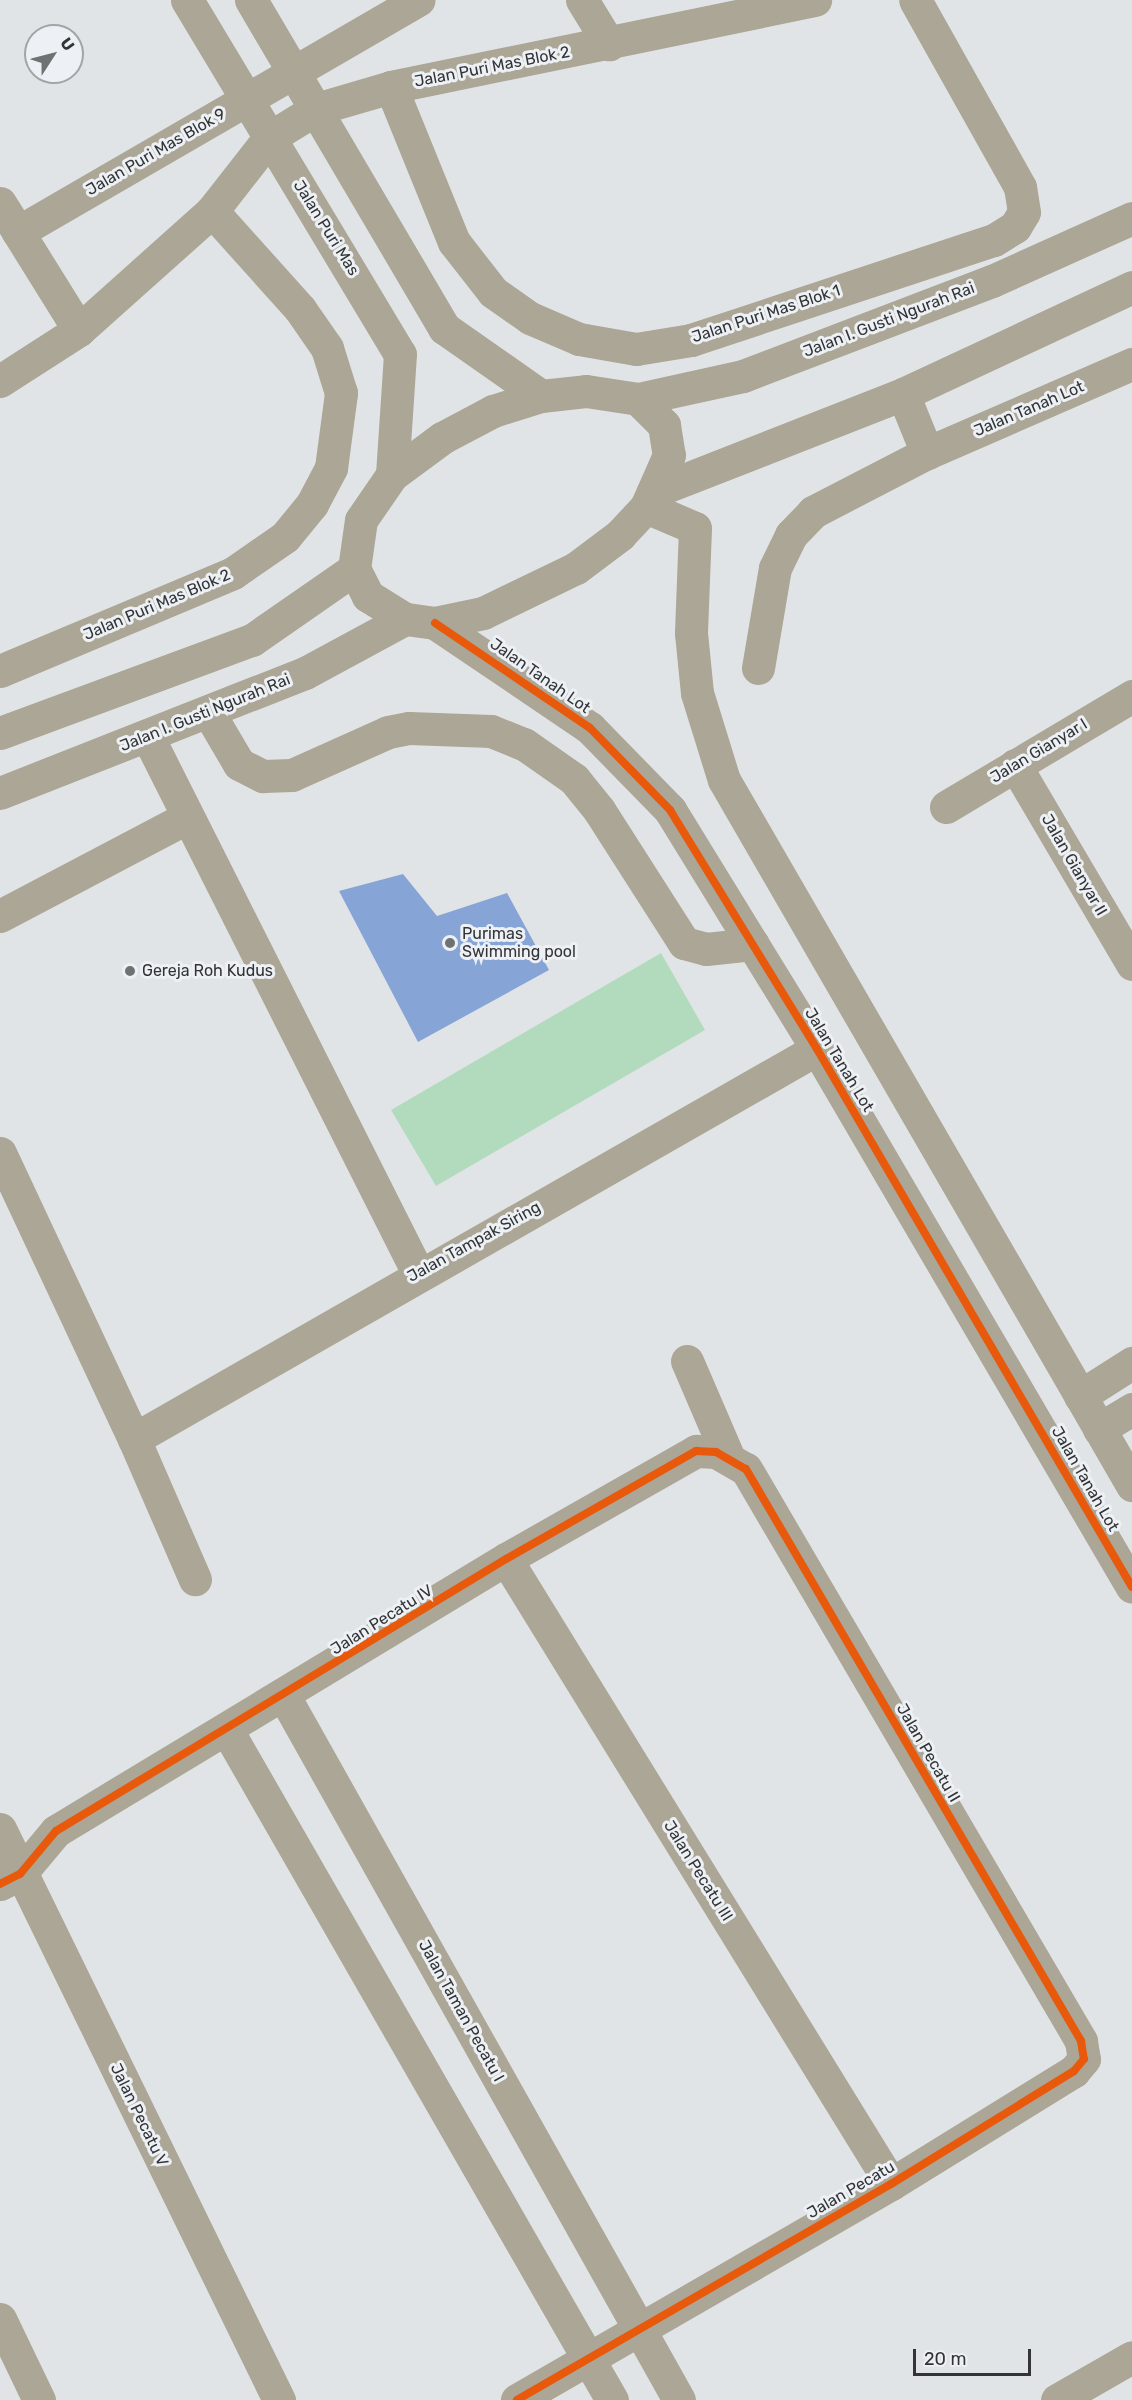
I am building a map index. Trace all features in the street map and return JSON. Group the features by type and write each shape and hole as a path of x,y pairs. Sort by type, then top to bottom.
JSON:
{"street":[{"name":"Jalan Puri Mas","path":"187,0 269,138 348,264 400,354"},
{"path":"251,0 444,328 541,396"},
{"name":"Jalan Puri Mas Blok 9","path":"18,232 419,0"},
{"path":"582,0 609,44"},
{"name":"Jalan Puri Mas Blok 2","path":"0,381 79,330 212,211 269,138 316,109 391,87 815,0"},
{"name":"Jalan Puri Mas Blok 1","path":"391,87 454,242 493,292 530,318 579,339 636,349 691,340 994,240 1015,228 1024,212 1020,187 915,0"},
{"path":"0,203 79,330"},
{"name":"Jalan Puri Mas Blok 2","path":"0,671 233,573 285,537 312,504 331,468 340,393 327,348 300,309 212,211"},
{"name":"Jalan I. Gusti Ngurah Rai","path":"638,399 743,376 992,281 1132,218"},
{"path":"348,264 390,237"},
{"path":"650,500 903,394 1132,287"},
{"path":"392,475 400,354 444,328"},
{"name":"Jalan Tanah Lot","path":"758,668 775,567 791,535 813,512 927,453 1132,364"},
{"path":"0,733 252,640 354,569 361,520 392,475 442,438 493,411 541,396 586,391 638,399 664,425 669,454 650,500"},
{"path":"903,394 927,453"},
{"path":"650,500 695,528 691,633 697,693 724,780 1132,1485"},
{"name":"Jalan I. Gusti Ngurah Rai","path":"0,793 208,713 305,673 420,621 516,601 576,567 650,500"},
{"name":"Jalan Tanah Lot","path":"354,569 368,596 420,621 590,728 670,810 817,1048 1132,1587"},
{"name":"Jalan Gianyar I","path":"946,807 1132,696"},
{"path":"208,713 239,764 263,776 292,775 371,738 409,728 491,730 524,744 574,779 599,810 684,943 706,950 753,944"},
{"path":"148,737 186,818 418,1273"},
{"name":"Jalan Gianyar II","path":"1016,765 1132,964"},
{"path":"0,916 186,818"},
{"name":"Jalan Tampak Siring","path":"134,1439 418,1273 817,1048"},
{"path":"0,1153 134,1439 195,1579"},
{"path":"687,1361 728,1456"},
{"path":"1080,1396 1132,1363"},
{"path":"1099,1429 1132,1409"},
{"name":"Jalan Pecatu IV","path":"56,1832 284,1696 506,1559 696,1451 728,1456"},
{"name":"Jalan Pecatu II","path":"728,1456 746,1469 1081,2041 1084,2059 1074,2071"},
{"name":"Jalan Pecatu III","path":"506,1559 891,2184"},
{"name":"Jalan Taman Pecatu I","path":"284,1696 679,2400"},
{"path":"227,1730 585,2358 612,2400"},
{"path":"2,1836 56,1832"},
{"path":"10,1879 56,1832"},
{"name":"Jalan Pecatu V","path":"2,1836 10,1879 279,2400"},
{"name":"Jalan Pecatu","path":"638,2327 891,2184 1074,2071"},
{"path":"0,2319 39,2400"},
{"path":"517,2400 638,2327"},
{"path":"1057,2400 1132,2357"}],"green space":[{"path":"661,953 705,1030 436,1186 391,1110"}],"water":[{"name":"Purimas Swimming pool","path":"403,874 437,916 507,893 549,970 418,1042 339,891"}],"cycle path":[{"path":"435,623 590,728 670,810 817,1049 1132,1587"},
{"path":"0,1884 20,1874 56,1831 506,1559 696,1451 716,1452 746,1469 1081,2041 1084,2059 1074,2071 891,2184 517,2400"}],"place":[{"name":"Purimas Swimming pool","path":"450,943"},
{"name":"Gereja Roh Kudus","path":"130,971"}]}
